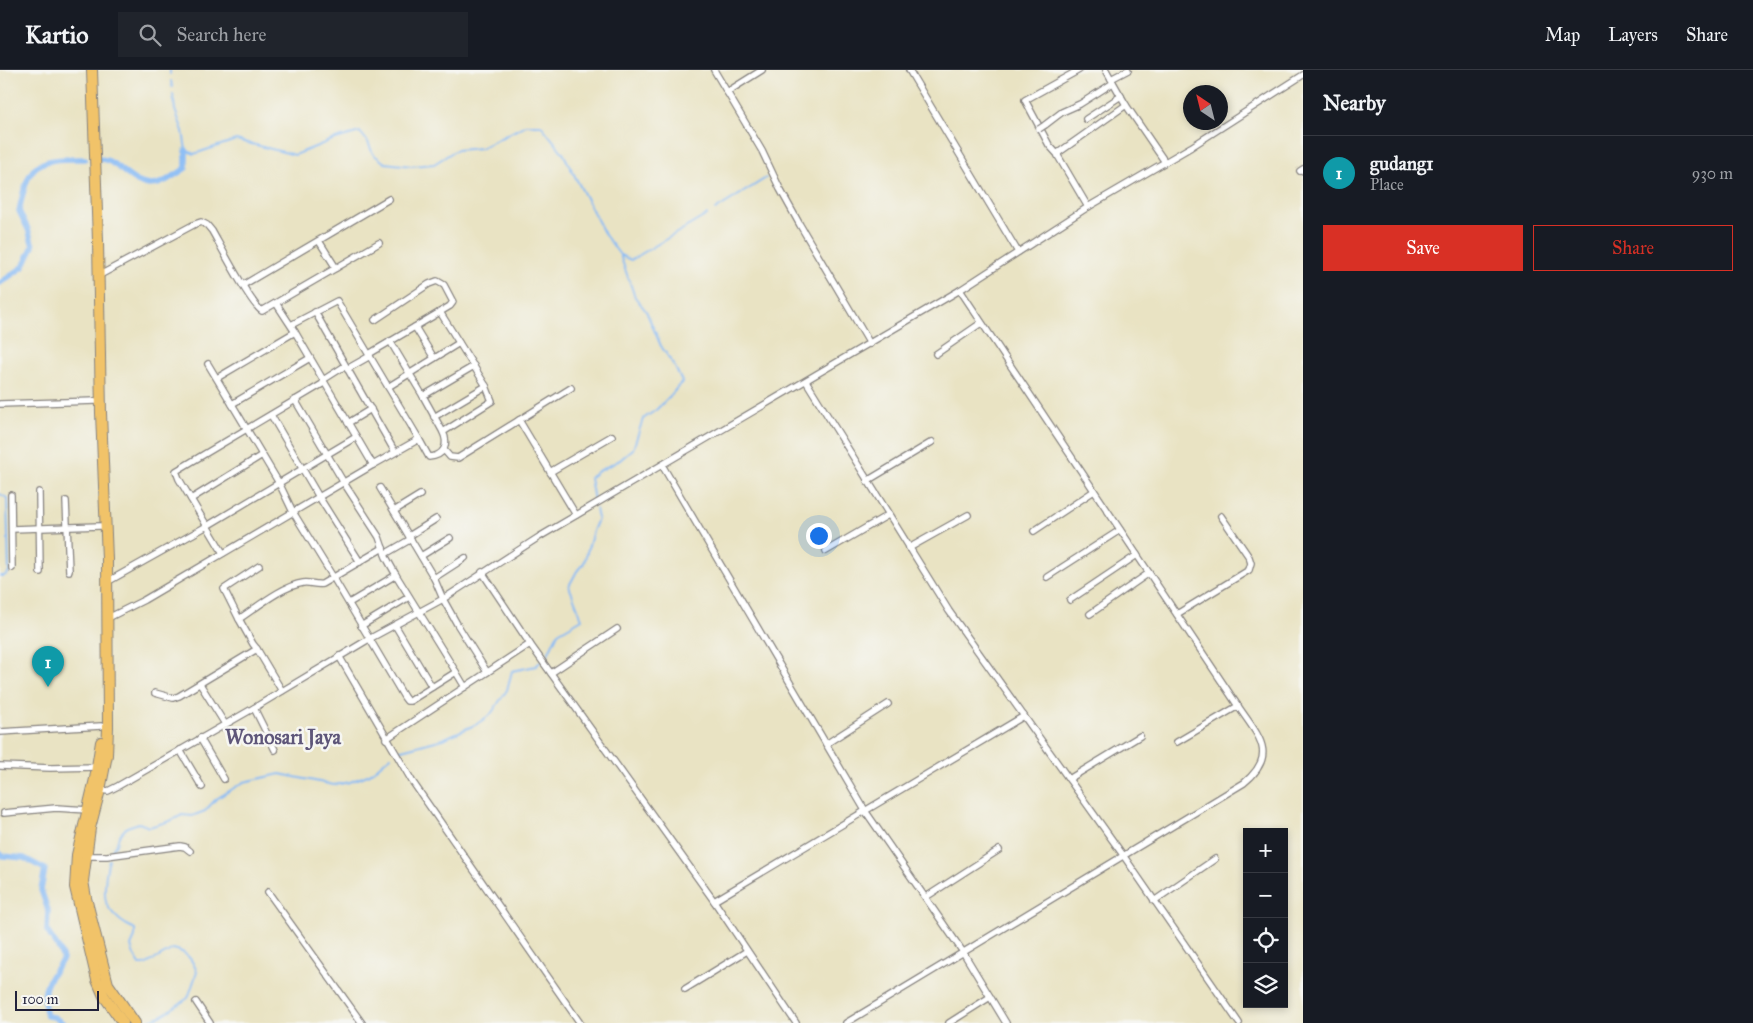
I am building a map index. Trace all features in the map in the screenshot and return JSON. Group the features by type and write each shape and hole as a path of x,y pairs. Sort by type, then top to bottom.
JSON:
{"highway":[{"path":"87,70 87,124 98,276 108,618 108,740 107,756 85,856 83,881 105,975 112,992 135,1023"},
{"path":"92,70 96,445 103,619 101,726 100,753 77,856 75,887 97,980 104,996 123,1023"}],"street":[{"path":"714,70 769,164 780,190 870,344"},
{"path":"727,92 762,70"},
{"path":"908,70 1018,252"},
{"path":"1079,70 1025,100 1049,144 1058,155 1088,207"},
{"path":"1106,70 1126,105 1165,162"},
{"path":"1042,127 1062,112 1080,104 1128,70"},
{"path":"100,790 108,791 113,789 254,708 339,656 443,599 482,572 576,515 960,290 1088,207 1263,102 1303,75"},
{"path":"1086,119 1121,96"},
{"path":"1058,155 1059,152 1126,105"},
{"path":"243,285 389,199"},
{"path":"98,276 201,222 207,225 212,232 260,310 276,303 379,243"},
{"path":"319,241 336,268"},
{"path":"223,553 177,476 176,471 370,355 390,341 449,308 453,302 444,285 437,281 429,284 375,320"},
{"path":"846,1023 1244,783 1257,770 1263,755 1263,746 1238,706 960,290"},
{"path":"291,326 336,301 370,355 418,439 430,457 433,458 444,450 446,441 443,432 390,341"},
{"path":"276,303 373,465"},
{"path":"315,312 395,452"},
{"path":"440,312 486,386 492,399 492,402 443,432"},
{"path":"936,354 981,323"},
{"path":"415,327 434,358"},
{"path":"217,378 295,332"},
{"path":"388,387 459,343"},
{"path":"232,404 310,358"},
{"path":"208,364 262,455 293,512 406,700 410,701 456,672"},
{"path":"423,396 474,366"},
{"path":"806,380 949,611 1123,855 1239,1023"},
{"path":"434,417 486,386"},
{"path":"444,450 450,457 458,458 571,388"},
{"path":"295,400 344,483 379,537 396,574 465,687"},
{"path":"0,404 96,401"},
{"path":"348,423 371,409"},
{"path":"271,415 360,562"},
{"path":"520,420 576,515"},
{"path":"550,472 612,436"},
{"path":"107,582 207,526 356,437"},
{"path":"108,618 144,600 418,439"},
{"path":"867,481 932,442"},
{"path":"191,499 262,455"},
{"path":"662,466 866,812 963,952 1006,1023"},
{"path":"380,488 434,578 443,599 463,635 487,672"},
{"path":"1034,531 1094,491"},
{"path":"39,492 40,572"},
{"path":"11,495 12,568"},
{"path":"394,511 420,495"},
{"path":"66,501 69,571"},
{"path":"826,551 888,515"},
{"path":"909,548 968,515"},
{"path":"1177,614 1249,570 1251,563 1249,557 1220,516"},
{"path":"239,619 288,588 305,582 316,585 322,584 360,562 410,538 436,519"},
{"path":"12,529 100,526"},
{"path":"1047,577 1120,530"},
{"path":"421,556 450,538"},
{"path":"1070,600 1137,555"},
{"path":"434,578 464,558"},
{"path":"259,566 224,589 253,644 282,691"},
{"path":"482,572 530,644 714,901 796,1023"},
{"path":"1090,614 1150,573"},
{"path":"348,603 396,574"},
{"path":"361,626 410,597"},
{"path":"394,625 432,687"},
{"path":"551,673 617,629"},
{"path":"386,739 530,644"},
{"path":"155,693 173,698 179,696 257,649"},
{"path":"339,656 412,781 580,1023"},
{"path":"200,684 225,724"},
{"path":"826,744 888,704"},
{"path":"1177,742 1238,706"},
{"path":"254,708 275,750"},
{"path":"714,901 1024,716"},
{"path":"0,732 101,726"},
{"path":"1069,779 1140,736"},
{"path":"200,738 224,779"},
{"path":"180,750 202,788"},
{"path":"0,766 97,767"},
{"path":"4,813 56,808 88,810"},
{"path":"85,856 107,856 180,846 190,852"},
{"path":"926,897 999,850"},
{"path":"1154,901 1215,859"},
{"path":"268,892 362,1023"},
{"path":"686,988 747,950"},
{"path":"949,1023 990,997"},
{"path":"196,1002 210,1023"}],"waterway":[{"path":"171,81 172,87"},
{"path":"173,94 175,110 183,131 186,150 194,154 236,140 295,155 332,140 360,132 368,142 373,154 385,163 412,166 434,164 456,150 481,148 526,125 541,125 563,153 605,235 620,255 631,260 707,215"},
{"path":"98,159 109,161 137,181 152,185 167,180 186,168 186,150"},
{"path":"0,283 23,267 33,246 28,229 19,211 26,182 31,173 44,162 85,159"},
{"path":"715,210 766,178"},
{"path":"594,501 590,478 597,472 620,460 633,449 643,419 656,410 682,382 675,367 661,346 646,311 635,297 620,255"},
{"path":"0,494 7,498 9,572 4,576 0,576"},
{"path":"547,656 558,633 582,619 569,586 584,563 598,519 596,509"},
{"path":"398,751 443,739 477,724 491,714 507,690 512,671 536,666 541,661"},
{"path":"111,852 119,836 127,827 139,823 149,827 170,821 182,815 192,816 205,811 216,799 244,782 280,774 334,785 350,782 370,774 391,756"},
{"path":"0,854 24,858 45,869 41,890 48,910 47,931 63,959 46,985 44,999 47,1016 54,1017 63,1023"},
{"path":"109,860 105,884 106,903 117,917 135,929 135,937 131,946 140,965 145,965 173,949 182,952 188,957 197,972 188,998 161,1016 141,1023"}],"place":[{"name":"gudang1","path":"48,687"}],"district":[{"name":"Wonosari Jaya","path":"283,737"}]}
